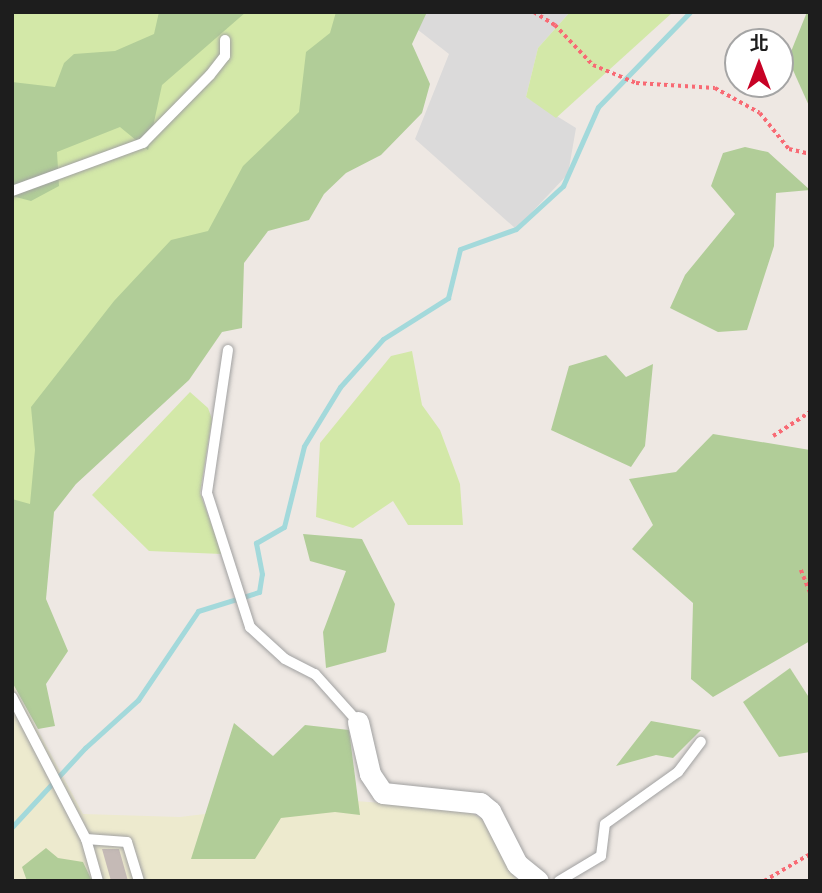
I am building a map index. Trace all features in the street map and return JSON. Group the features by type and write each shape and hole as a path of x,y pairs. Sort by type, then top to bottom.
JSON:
{"street":[{"path":"358,722 370,774 383,793 480,803 490,811 517,864 538,881"}],"lane":[{"path":"12,191 142,143 210,75 225,56 225,40"},
{"path":"228,350 208,493 250,627 285,659 315,674 358,722"},
{"path":"12,697 86,839 97,881"},
{"path":"559,881 601,856 605,824 678,772 701,742"},
{"path":"86,839 127,842 139,881"}],"path":[{"path":"534,12 555,25 593,65 636,83 715,88 760,113 789,149 810,154"},
{"path":"773,436 810,412"},
{"path":"801,570 810,592"},
{"path":"764,881 810,854"}],"shaded area":[{"path":"395,12 570,12 538,48 526,97 576,128 568,174 516,229 415,139 449,54"},
{"path":"12,682 83,814 180,817 328,799 465,809 482,819 518,881 12,881"}],"green space":[{"path":"12,12 387,12 12,568"},
{"path":"159,12 246,12 162,85 148,150 120,127 57,152 59,186 31,201 12,196 12,82 55,87 64,63 74,54 115,51 154,34"},
{"path":"336,12 427,12 412,44 430,84 422,113 381,155 346,173 324,194 309,220 268,231 244,263 242,328 222,332 189,380 76,484 54,512 46,599 68,651 46,684 55,726 38,729 12,682 12,499 30,504 35,450 31,407 114,301 171,240 208,231 243,166 299,112 306,52 330,33"},
{"path":"570,12 673,12 556,118 526,97 538,48"},
{"path":"807,12 810,12 810,108 794,72 794,44"},
{"path":"745,147 768,152 810,190 776,193 774,246 747,330 718,332 670,308 685,275 735,214 711,186 723,153"},
{"path":"412,351 422,405 440,430 460,484 463,525 408,525 393,501 353,528 316,517 320,443 391,356"},
{"path":"606,355 626,377 653,364 645,446 631,467 551,430 569,366"},
{"path":"190,392 208,408 212,419 200,493 222,554 149,551 92,495"},
{"path":"713,434 810,450 810,641 713,697 691,679 693,603 632,549 653,525 629,479 676,472"},
{"path":"303,534 362,539 395,604 386,652 326,668 323,632 346,571 310,561"},
{"path":"790,668 810,699 810,752 779,757 743,702"},
{"path":"651,721 701,730 673,758 656,755 616,766"},
{"path":"234,723 273,756 305,725 349,730 360,815 335,812 281,818 255,859 191,859"},
{"path":"46,848 58,858 83,862 92,881 27,881 22,867"}],"building":[{"path":"102,849 119,849 128,881 111,881"}],"waterway":[{"path":"12,827 85,748 138,700 198,611 259,592 262,574 256,543 284,527 304,446 340,387 383,339 448,298 460,249 516,229 563,186 598,107 690,12"}]}
